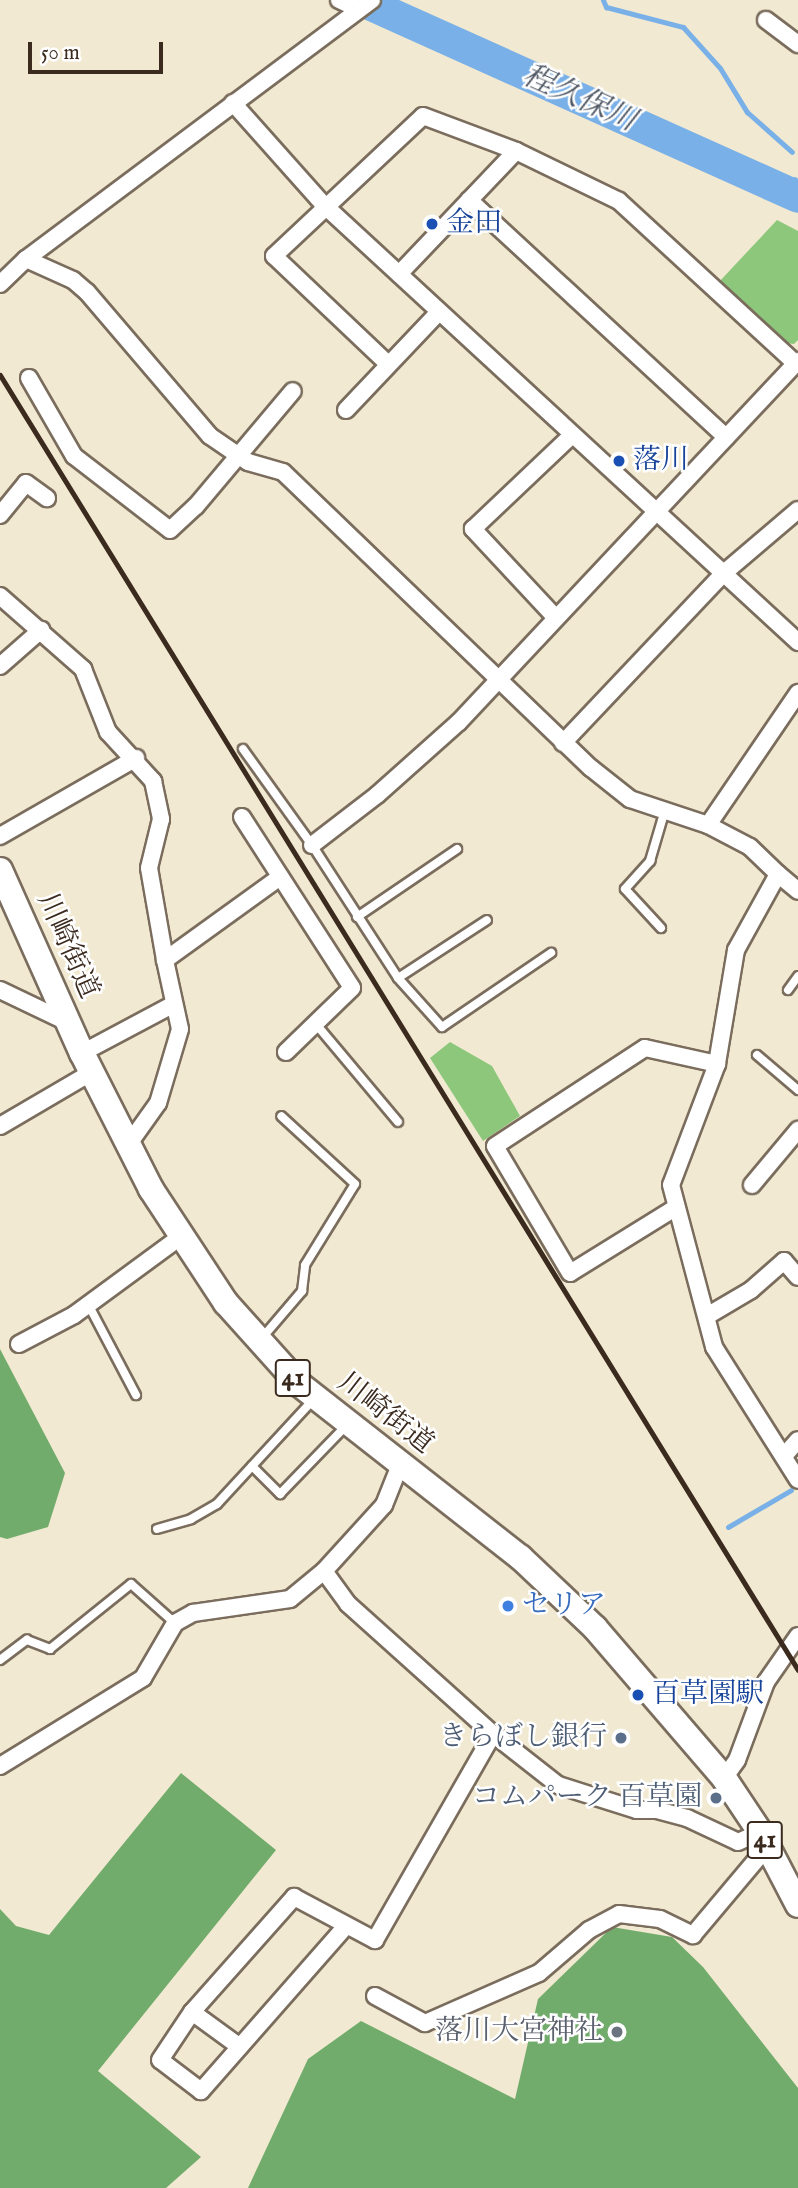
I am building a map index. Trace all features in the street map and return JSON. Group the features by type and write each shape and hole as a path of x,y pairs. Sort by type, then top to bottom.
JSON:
{"main road":[{"name":"川崎街道","path":"0,870 87,1062 128,1145 180,1238 258,1342 315,1397 520,1557 595,1628 724,1778 764,1839 798,1905"}],"street":[{"path":"339,0 365,5"},
{"path":"0,284 26,259 365,5"},
{"path":"766,20 798,44"},
{"path":"233,103 324,205 798,642"},
{"path":"312,845 377,795 501,678 797,363 619,201 516,151 423,116 324,205 274,256 388,364"},
{"path":"399,274 516,151"},
{"path":"469,200 726,437"},
{"path":"26,259 73,280 95,299 210,436 237,454 283,472 501,678 563,743 630,799 708,825 750,847 798,891"},
{"path":"345,410 439,312"},
{"path":"29,378 74,456 170,530 196,506 237,454 293,391"},
{"path":"556,618 473,529 572,435"},
{"path":"0,515 26,483 47,498"},
{"path":"563,743 724,573 798,510"},
{"path":"0,596 83,669 108,732 136,758 153,781 161,819 149,868 164,960 180,1029 171,1069 158,1103 128,1145"},
{"path":"2,662 41,630"},
{"path":"708,825 798,693"},
{"path":"0,836 136,758"},
{"path":"242,817 352,988 286,1052"},
{"path":"778,874 736,950 717,1064 671,1185 714,1347 798,1480"},
{"path":"164,960 280,877"},
{"path":"4,997 69,1023"},
{"path":"0,1126 87,1062 174,1004"},
{"path":"675,1208 570,1273 495,1146 645,1048 717,1064"},
{"path":"752,1185 798,1130"},
{"path":"19,1344 88,1304 180,1238"},
{"path":"707,1316 751,1290 784,1261 798,1277"},
{"path":"784,1456 798,1440"},
{"path":"0,1766 143,1678 175,1623 193,1613 290,1599 324,1571 384,1505 400,1465"},
{"path":"324,1571 348,1604 493,1734 558,1785 637,1810 657,1810 687,1818 738,1842 764,1839"},
{"path":"724,1778 737,1760 766,1682 798,1636"},
{"path":"346,1926 201,2091 160,2060 191,2012 294,1897 375,1940 493,1734"},
{"path":"376,1996 425,2023 539,1973 589,1930 619,1914 660,1919 694,1935 764,1839"},
{"path":"191,2012 240,2048"}],"lane":[{"path":"243,750 312,845 398,978 442,1027 551,953"},
{"path":"661,928 625,889 650,861 665,810"},
{"path":"358,918 457,849"},
{"path":"398,978 487,920"},
{"path":"788,990 798,976"},
{"path":"315,1023 398,1122"},
{"path":"757,1055 798,1090"},
{"path":"258,1342 302,1291 305,1265 355,1184 281,1116"},
{"path":"88,1304 136,1395"},
{"path":"157,1529 206,1512 315,1397"},
{"path":"252,1466 280,1494 348,1424"},
{"path":"0,1660 27,1640 50,1649 131,1584 175,1623"}],"green space":[{"path":"777,220 798,231 798,340 794,344 786,343 719,282"},
{"path":"450,1042 492,1066 520,1116 483,1141 430,1058"},
{"path":"0,1349 65,1473 48,1527 7,1539 0,1537"},
{"path":"181,1773 276,1850 98,2071 201,2157 166,2188 0,2188 0,1909 16,1926 49,1935"},
{"path":"612,1927 672,1937 703,1967 798,2088 798,2188 248,2188 308,2059 361,2021 515,2099 538,1999"}],"waterway":[{"name":"程久保川","path":"360,0 798,197"},
{"path":"603,0 606,7 683,27 720,68 747,112 792,152"},
{"path":"793,195 795,179"},
{"path":"728,1527 791,1490"}],"railway":[{"path":"0,375 798,1670"}],"place":[{"name":"金田","path":"432,224"},
{"name":"落川","path":"619,461"},
{"name":"セリア","path":"508,1606"},
{"name":"百草園駅","path":"638,1695"},
{"name":"きらぼし銀行","path":"621,1738"},
{"name":"コムパーク 百草園","path":"716,1798"},
{"name":"落川大宮神社","path":"617,2032"}]}
